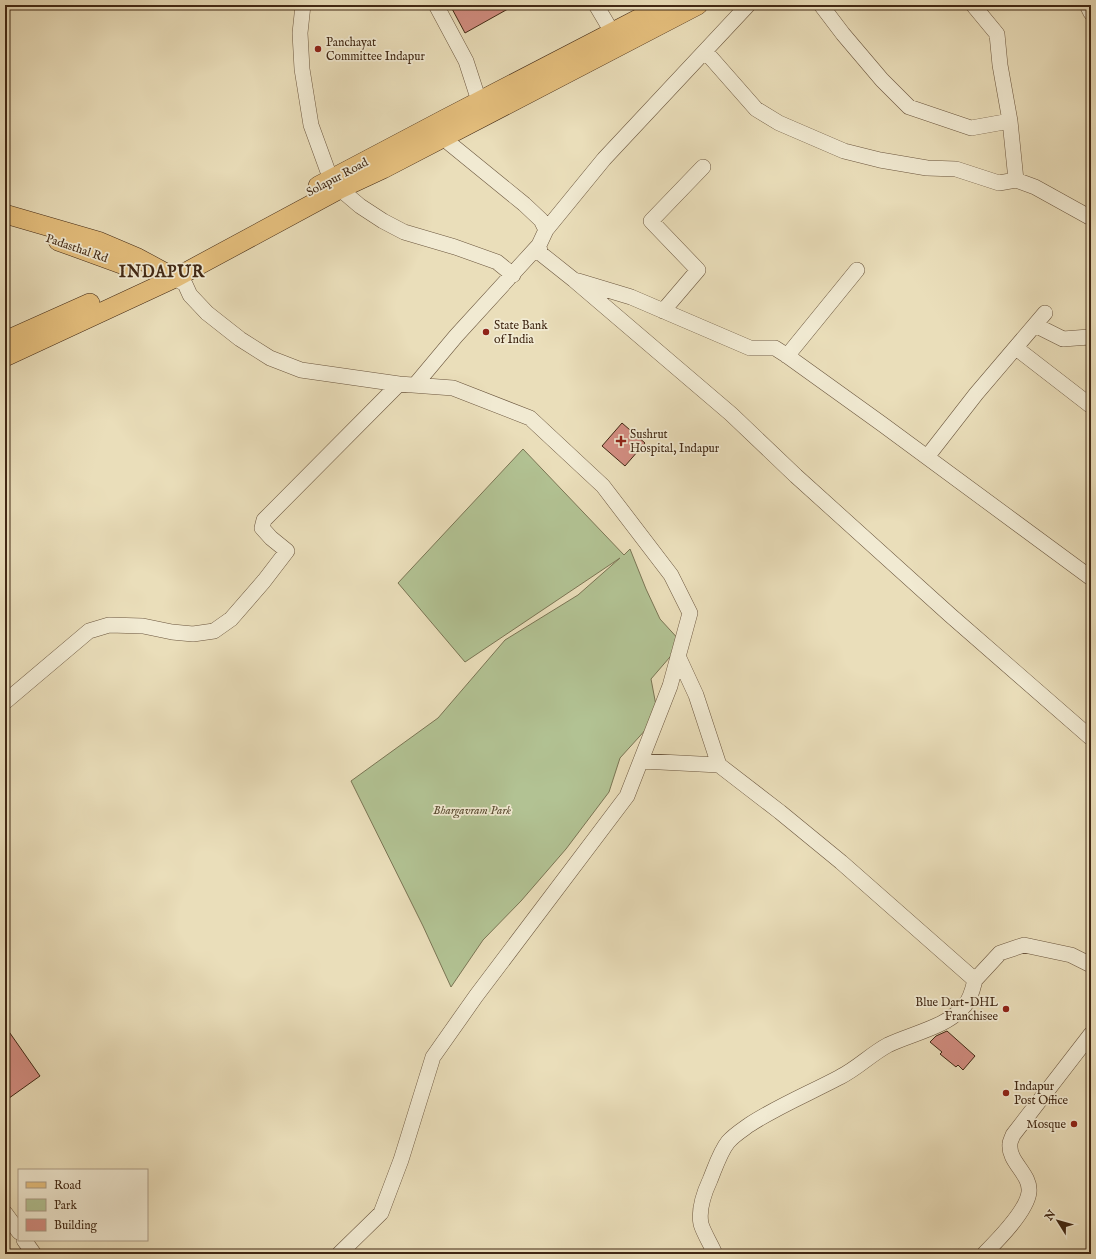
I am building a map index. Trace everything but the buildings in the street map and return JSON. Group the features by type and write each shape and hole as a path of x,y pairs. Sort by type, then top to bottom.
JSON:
{"main road":[{"name":"Solapur Road","path":"5,341 163,277 335,185 617,39 665,5"},
{"path":"617,39 698,5"},
{"path":"335,185 443,138 483,108"},
{"name":"Padasthal Rd","path":"5,214 42,230 46,236 163,277"},
{"name":"Padasthal Rd","path":"5,228 42,230"},
{"path":"5,356 163,277"}],"street":[{"path":"303,5 300,40 302,69 311,125 335,185 360,206 382,221 404,232 455,247 497,262 513,275"},
{"path":"436,5 466,61 483,108"},
{"path":"596,5 617,39"},
{"path":"415,385 456,336 540,245 546,230 604,159 748,5"},
{"path":"821,5 843,34 882,80 909,107 971,128 1010,121"},
{"path":"973,5 997,34 1000,65 1010,121 1016,180"},
{"path":"1087,5 1091,13"},
{"path":"705,51 756,109 779,123 844,151 880,160 927,168 956,169 999,183 1016,180 1035,186 1091,218"},
{"path":"443,138 524,204 541,220 546,230"},
{"path":"663,311 698,270 651,221 703,167"},
{"path":"540,245 540,253 574,280 731,414 796,476 944,610 1091,738"},
{"path":"787,356 857,270"},
{"name":"Padasthal Rd","path":"163,277 178,292 190,295 208,313 240,339 270,358 301,370 399,384"},
{"path":"574,280 631,297 750,348 774,348 927,457 1091,578"},
{"path":"927,457 976,394 1045,313"},
{"path":"1035,325 1063,339 1089,337 1091,339"},
{"path":"1016,348 1091,406"},
{"path":"5,702 89,631 109,625 136,625 172,632 193,634 214,630 231,619 264,581 287,551 271,538 262,528 264,520 399,384 453,388 530,418 603,486 671,575 690,613 670,686 627,796 476,996 433,1057 402,1160 381,1213 340,1254"},
{"path":"678,656 696,695 719,765 841,862 975,980"},
{"path":"641,761 719,765"},
{"path":"715,1254 702,1224 700,1213 704,1193 718,1161 728,1142 738,1132 763,1116 856,1068 888,1046 941,1024 954,1016 966,1005 972,992 975,980 1000,953 1024,944 1071,955 1091,965"},
{"path":"984,1254 1004,1233 1025,1206 1030,1191 1027,1180 1011,1154 1010,1144 1013,1135 1089,1041"},
{"path":"5,1213 18,1231"},
{"path":"25,1241 34,1254"}],"green space":[{"name":"Bhargavram Park","path":"523,449 624,555 630,549 660,619 682,643 651,679 658,716 620,758 609,792 566,849 521,901 483,940 451,987 423,926 351,781 438,718 505,640 578,595 620,558 465,662 398,583"}],"place":[{"name":"Panchayat Committee Indapur","path":"318,49"},
{"name":"State Bank of India","path":"486,332"},
{"name":"Sushrut Hospital, Indapur","path":"621,441"},
{"name":"Blue Dart-DHL Franchisee","path":"1006,1009"},
{"name":"Indapur Post Office","path":"1006,1093"},
{"name":"Mosque","path":"1074,1124"}],"district":[{"name":"INDAPUR","path":"162,271"}]}
